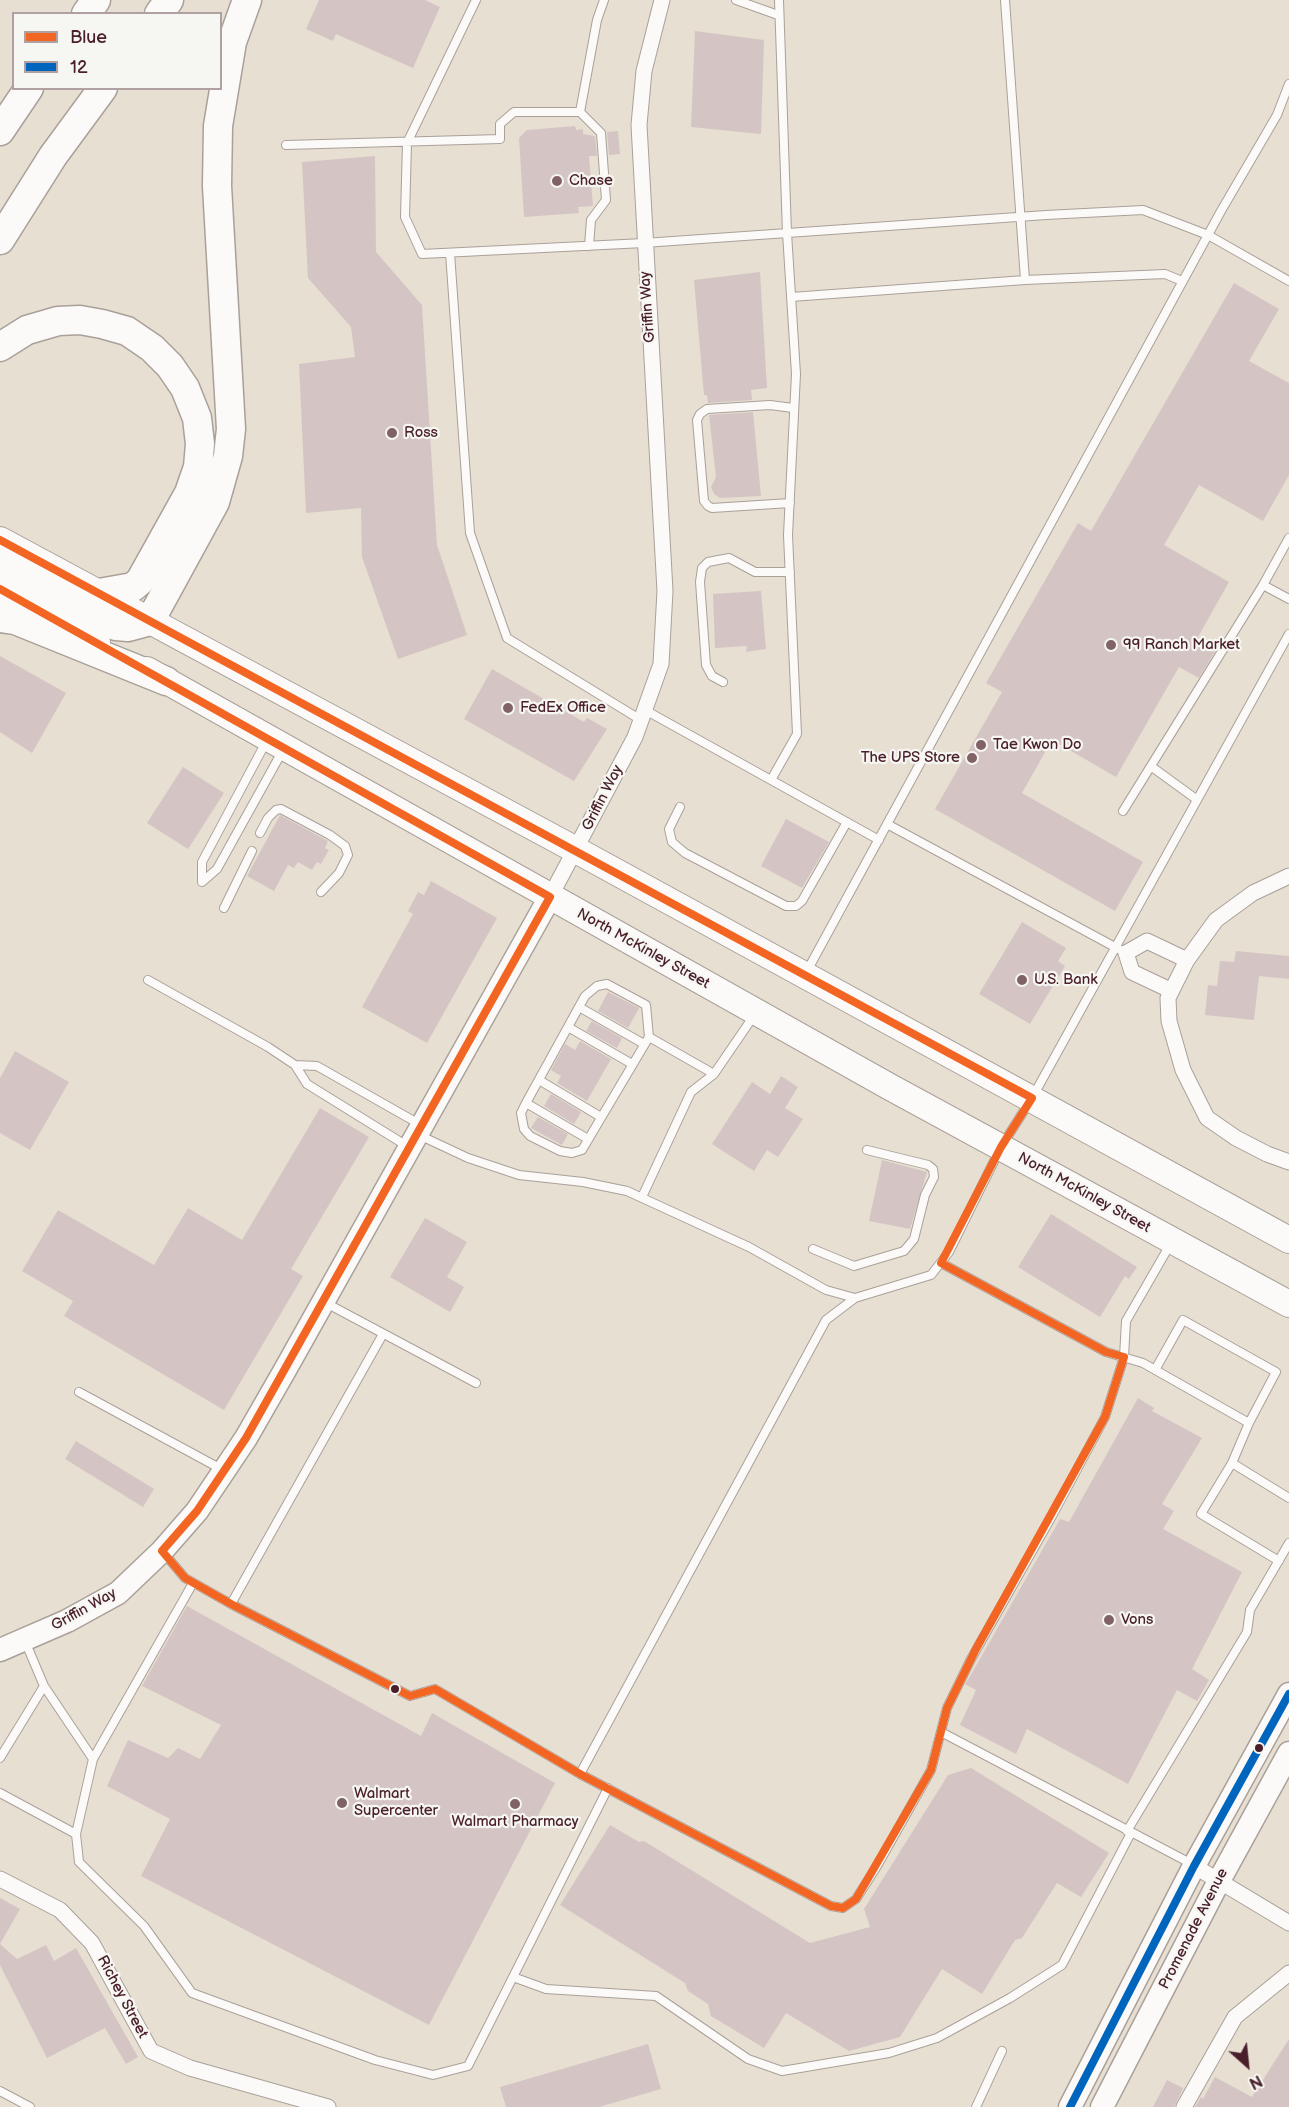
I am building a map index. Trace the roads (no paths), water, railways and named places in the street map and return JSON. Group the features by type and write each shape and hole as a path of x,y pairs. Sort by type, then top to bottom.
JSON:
{"highway":[{"path":"0,565 116,626 128,627 150,621 215,502 228,456 231,393 217,186 218,126 232,42 247,0"},
{"path":"0,130 28,90"},
{"path":"0,240 53,156 102,90"},
{"path":"0,347 27,330 58,321 80,320 102,324 127,332 152,348 170,366 185,388 197,418 200,444 198,467 189,494 140,581 133,587 99,593"},
{"path":"0,618 15,620 166,681"}],"main road":[{"path":"0,540 576,850 1289,1240"},
{"name":"North McKinley Street","path":"0,589 756,1012 1172,1242 1289,1304"}],"street":[{"name":"Griffin Way","path":"0,1650 25,1641 118,1593 162,1551 197,1511 246,1438 417,1136 576,850 635,737 661,664 665,591 639,125 644,71 662,0"},
{"path":"1289,876 1253,893 1216,920 1186,960 1170,990 1169,1021 1189,1086 1207,1118 1246,1143 1289,1162"},
{"path":"1170,990 1132,972 1120,950 1147,941 1186,960"},
{"name":"Promenade Avenue","path":"1070,2107 1194,1866 1289,1694"},
{"name":"Promenade Avenue","path":"1102,2107 1220,1879 1289,1753"},
{"path":"1194,1866 1220,1879 1289,1923"},
{"name":"Richey Street","path":"0,1879 60,1910 92,1943 151,2051 190,2068 328,2107"},
{"path":"1184,2107 1235,2017 1289,1973"}],"lane":[{"path":"476,0 407,143 405,217 422,254 644,243 1020,216 1143,210 1208,235 1289,281"},
{"path":"580,112 604,0"},
{"path":"736,0 778,15"},
{"path":"771,780 797,734 790,572 790,503 796,374 787,233 779,0"},
{"path":"1005,0 1025,280"},
{"path":"805,975 1182,281 1277,115 1289,84"},
{"path":"286,146 500,139 500,124 514,112 580,112 601,133 606,200 591,220 589,246"},
{"path":"450,253 470,533 507,638 643,715 771,780 879,840"},
{"path":"791,297 1025,280 1165,274 1182,281"},
{"path":"790,503 712,508 708,506 704,501 698,420 700,414 707,409 770,405 793,408"},
{"path":"1123,811 1263,585 1289,538"},
{"path":"723,682 712,676 706,665 700,582 702,568 708,562 729,558 755,572 790,572"},
{"path":"1263,585 1289,599"},
{"path":"580,1774 826,1320 855,1298 931,1275 949,1252 1001,1147 1120,950 1196,799 1289,634"},
{"path":"276,743 217,869 202,882 202,862 276,743"},
{"path":"1152,767 1196,799"},
{"path":"680,807 669,829 672,842 685,853 786,906 796,906 802,901 847,822"},
{"path":"261,833 268,818 276,810 281,809 330,835 345,846 348,855 339,873 321,892"},
{"path":"887,824 1120,950"},
{"path":"224,908 252,851"},
{"path":"148,980 268,1047 295,1065 307,1084 417,1136 468,1158 519,1175 583,1182 642,1197 748,1247 826,1290 855,1298"},
{"path":"607,984 646,1005 646,1041 582,1150 572,1153 560,1152 530,1136 524,1129 521,1113 579,1006 585,996 597,986 607,984"},
{"path":"579,1006 714,1074"},
{"path":"642,1197 691,1092 714,1074 756,1012"},
{"path":"568,1027 632,1064"},
{"path":"295,1065 317,1066 417,1136"},
{"path":"539,1080 601,1117"},
{"path":"526,1103 588,1139"},
{"path":"813,1249 854,1266 904,1251 914,1239 925,1195 934,1177 933,1169 928,1165 867,1150"},
{"path":"162,1551 185,1578 231,1604 410,1696 435,1689 580,1774 831,1906 843,1908 856,1899 931,1770 947,1708 971,1659 1105,1417 1124,1357 1126,1321 1172,1242"},
{"path":"940,1263 1106,1352 1155,1370 1249,1423"},
{"path":"323,1302 476,1383"},
{"path":"1155,1370 1183,1320 1276,1372 1249,1423 1232,1463 1201,1514 1279,1561"},
{"path":"231,1604 383,1334"},
{"path":"79,1392 224,1471"},
{"path":"1232,1463 1289,1498"},
{"path":"513,1977 546,1989 656,1996 748,2059 782,2071 889,2053 937,2038 1010,1998 1062,1965 1129,1832 1247,1632 1250,1610 1289,1543"},
{"path":"193,1583 93,1759 76,1834 79,1862 144,1926 192,1993 375,2060 433,2075 468,2066 608,1788"},
{"path":"25,1641 44,1686 93,1759"},
{"path":"0,1758 44,1686"},
{"path":"941,1732 1194,1866"},
{"path":"0,1793 76,1834"},
{"path":"976,2107 1002,2050"},
{"path":"0,2091 30,2107"}],"place":[{"name":"Chase","path":"557,181"},
{"name":"Ross","path":"392,433"},
{"name":"99 Ranch Market","path":"1111,645"},
{"name":"FedEx Office","path":"508,708"},
{"name":"Tae Kwon Do","path":"981,745"},
{"name":"The UPS Store","path":"972,758"},
{"name":"U.S. Bank","path":"1022,980"},
{"name":"Vons","path":"1109,1620"},
{"name":"Walmart Supercenter","path":"342,1803"},
{"name":"Walmart Pharmacy","path":"515,1804"}]}
